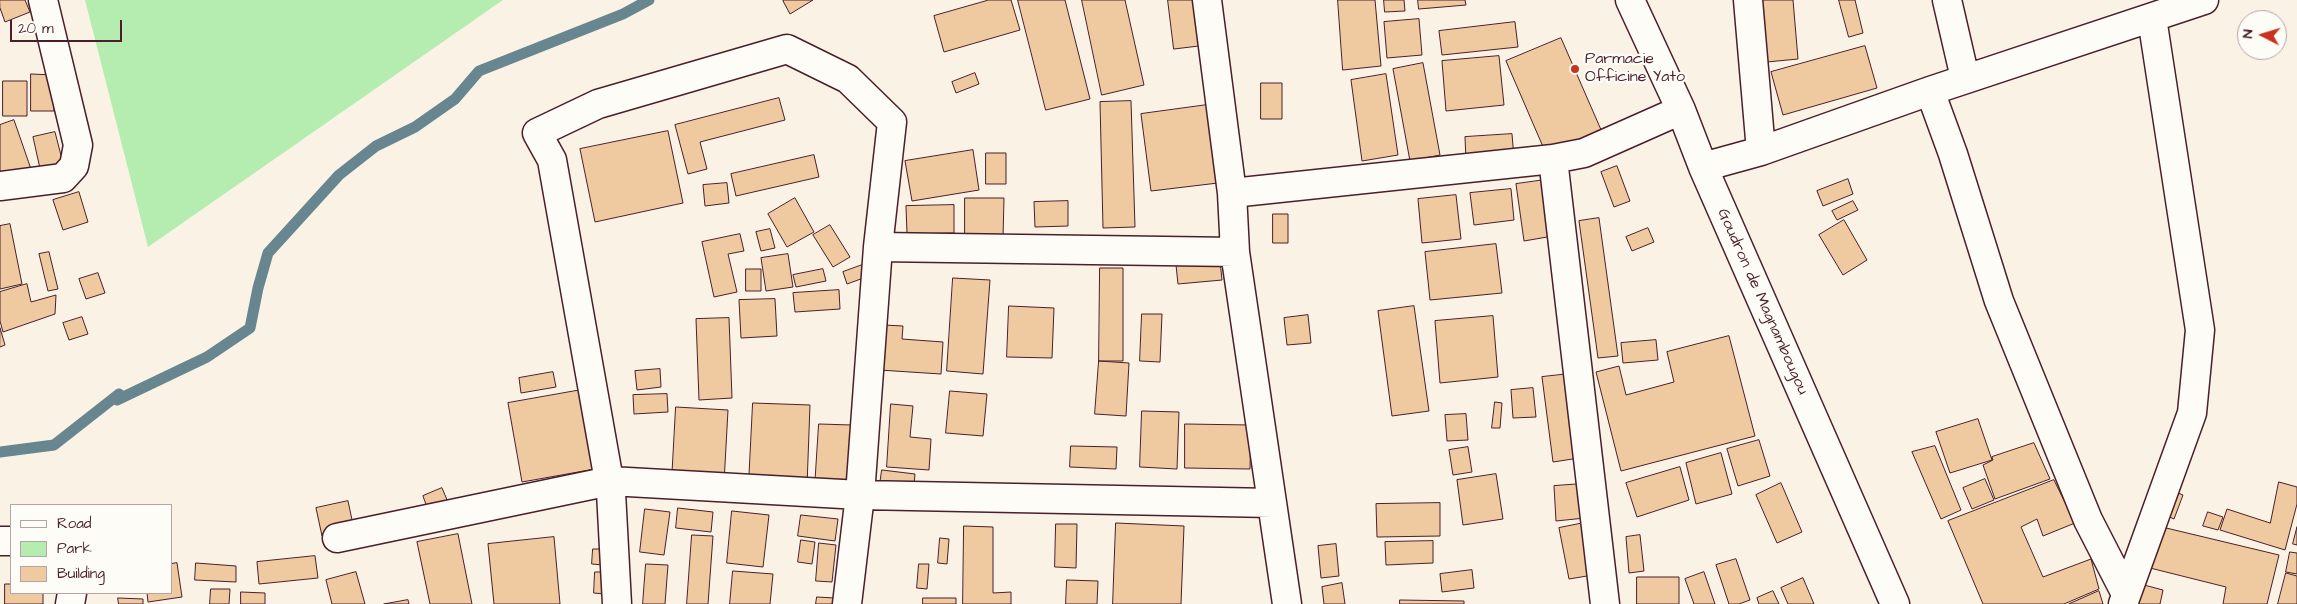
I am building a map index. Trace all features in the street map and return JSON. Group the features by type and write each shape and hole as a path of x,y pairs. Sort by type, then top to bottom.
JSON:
{"street":[{"path":"0,186 63,178 74,166 78,145 43,0"},
{"path":"1207,0 1232,193 1235,252 1287,604"},
{"name":"Goudron de Magnambougou","path":"1630,0 1681,110 1703,167 1895,604"},
{"path":"1748,0 1761,151"},
{"path":"1947,0 1966,78"},
{"path":"1703,167 1761,151 2160,10 2204,0"},
{"path":"2125,599 2192,414 2200,330 2160,10"},
{"path":"617,604 610,481 552,160 537,133 598,104 787,49 848,79 892,122 878,247 860,495 847,604"},
{"path":"1930,90 1953,154 1999,301 2088,520 2125,599"},
{"path":"1232,193 1553,159 1584,153 1681,110"},
{"path":"1553,159 1605,604"},
{"path":"878,247 1235,252"},
{"path":"337,538 610,481 860,495 1272,503"}],"green space":[{"path":"85,0 503,0 148,247"}],"building":[{"path":"0,0 25,0 30,12 5,22 0,8"},
{"path":"813,0 790,14 783,1"},
{"path":"989,0 1011,0 1020,30 944,52 934,16"},
{"path":"1018,0 1065,0 1090,99 1046,110"},
{"path":"1082,0 1125,0 1144,85 1102,95"},
{"path":"1168,0 1201,0 1207,45 1174,49"},
{"path":"1338,0 1375,0 1381,66 1343,70"},
{"path":"1384,0 1404,0 1405,11 1385,12"},
{"path":"1418,0 1465,0 1466,5 1419,9"},
{"path":"1762,0 1793,0 1798,59 1767,62"},
{"path":"1839,0 1855,0 1863,33 1849,37"},
{"path":"1419,19 1422,55 1387,58 1384,22"},
{"path":"1515,22 1518,47 1442,55 1439,31"},
{"path":"1561,38 1602,132 1547,156 1506,61"},
{"path":"1865,46 1877,88 1783,115 1771,72"},
{"path":"1499,56 1504,105 1446,111 1442,61"},
{"path":"1423,63 1440,155 1410,161 1393,69"},
{"path":"975,73 979,84 956,93 952,82"},
{"path":"31,74 54,75 54,111 31,111"},
{"path":"1386,74 1398,155 1362,161 1351,80"},
{"path":"3,81 27,81 27,116 3,116"},
{"path":"1261,83 1282,83 1282,119 1261,119"},
{"path":"779,98 785,120 700,142 707,169 688,174 675,125"},
{"path":"1131,101 1135,227 1103,228 1100,102"},
{"path":"1207,105 1218,183 1151,191 1141,114"},
{"path":"14,120 32,172 0,184 0,125"},
{"path":"668,131 683,203 595,222 580,149"},
{"path":"55,132 64,167 41,173 33,137"},
{"path":"1512,134 1514,158 1466,161 1465,137"},
{"path":"973,150 979,190 912,201 905,161"},
{"path":"986,153 1006,153 1006,184 986,184"},
{"path":"814,155 819,177 736,196 731,174"},
{"path":"1617,166 1630,201 1614,207 1601,172"},
{"path":"1848,179 1853,194 1823,206 1817,191"},
{"path":"1545,180 1553,236 1524,241 1516,184"},
{"path":"727,183 729,203 705,206 703,185"},
{"path":"1511,189 1514,220 1474,225 1470,193"},
{"path":"79,192 88,222 63,230 53,200"},
{"path":"1456,195 1461,239 1422,243 1418,199"},
{"path":"795,198 814,232 787,247 768,214"},
{"path":"965,198 1004,198 1003,238 965,238"},
{"path":"1068,201 1068,226 1035,227 1034,202"},
{"path":"1853,201 1858,210 1837,220 1832,211"},
{"path":"954,205 954,233 907,234 906,206"},
{"path":"1273,214 1288,214 1288,243 1273,243"},
{"path":"1599,218 1618,356 1598,358 1579,221"},
{"path":"1844,220 1867,260 1843,275 1819,235"},
{"path":"10,224 22,284 0,289 0,226"},
{"path":"830,225 850,257 833,267 813,235"},
{"path":"1648,228 1654,242 1632,251 1626,237"},
{"path":"770,229 775,248 761,251 756,232"},
{"path":"740,234 744,251 728,254 737,292 714,297 702,242"},
{"path":"1496,244 1502,293 1430,300 1425,252"},
{"path":"49,252 58,289 48,291 39,254"},
{"path":"788,254 793,287 766,291 761,258"},
{"path":"1220,261 1222,280 1178,284 1176,265"},
{"path":"865,264 869,276 847,284 843,272"},
{"path":"1100,268 1123,268 1123,361 1099,361"},
{"path":"746,269 761,269 761,291 746,291"},
{"path":"823,269 826,281 796,287 793,275"},
{"path":"98,273 105,293 86,299 79,279"},
{"path":"953,278 990,280 983,374 947,371"},
{"path":"27,284 31,302 56,295 55,314 3,332 0,321 0,292"},
{"path":"839,290 840,309 795,312 793,293"},
{"path":"775,299 777,336 741,338 739,300"},
{"path":"1009,306 1054,308 1052,358 1007,357"},
{"path":"1414,306 1429,411 1392,416 1378,311"},
{"path":"1142,314 1162,314 1160,362 1140,361"},
{"path":"1308,315 1311,343 1287,345 1284,318"},
{"path":"1493,316 1498,377 1440,383 1435,321"},
{"path":"82,317 88,334 69,340 63,323"},
{"path":"729,318 732,398 699,400 696,319"},
{"path":"883,325 903,326 902,339 943,342 941,374 879,370"},
{"path":"0,328 5,345 0,347"},
{"path":"1729,336 1755,436 1621,471 1596,372 1619,366 1626,395 1674,382 1667,352"},
{"path":"1656,340 1658,360 1623,363 1621,343"},
{"path":"1099,361 1129,363 1126,416 1095,414"},
{"path":"660,369 661,387 637,390 635,371"},
{"path":"553,372 556,387 521,393 519,378"},
{"path":"1569,374 1579,458 1553,462 1542,377"},
{"path":"1533,388 1536,417 1513,418 1511,390"},
{"path":"587,389 601,468 522,482 508,403"},
{"path":"950,391 987,394 983,436 946,433"},
{"path":"667,394 668,412 634,414 633,395"},
{"path":"1495,402 1502,403 1500,428 1492,428"},
{"path":"753,403 810,405 807,486 749,483"},
{"path":"891,404 913,406 910,437 931,439 929,470 887,467"},
{"path":"676,407 728,410 724,483 672,480"},
{"path":"1142,411 1179,412 1177,469 1140,467"},
{"path":"1466,414 1468,440 1447,441 1445,415"},
{"path":"1978,419 1992,460 1950,473 1936,432"},
{"path":"819,424 852,425 848,489 815,487"},
{"path":"1185,424 1251,425 1250,469 1185,468"},
{"path":"1759,440 1770,476 1738,486 1727,449"},
{"path":"2034,443 2050,479 1995,499 1983,465 1993,460 1992,457"},
{"path":"1071,446 1117,447 1116,469 1070,467"},
{"path":"1935,446 1961,510 1941,519 1912,452"},
{"path":"1468,447 1472,472 1453,475 1449,450"},
{"path":"1721,453 1732,494 1696,504 1686,463"},
{"path":"1680,467 1689,500 1637,517 1626,483"},
{"path":"882,470 915,474 913,495 879,492"},
{"path":"1496,474 1503,519 1463,525 1457,480"},
{"path":"1985,479 1994,500 1972,509 1963,488"},
{"path":"2054,480 2075,523 2043,536 2037,519 2021,527 2043,577 2091,559 2099,589 2064,604 1983,604 1948,521"},
{"path":"2279,482 2297,487 2297,504 2285,550 2220,530 2227,509 2270,523"},
{"path":"1781,483 1802,532 1777,543 1756,495"},
{"path":"1582,484 1585,518 1556,521 1554,486"},
{"path":"442,488 448,502 428,510 423,496"},
{"path":"2171,490 2183,495 2174,519 2161,513"},
{"path":"348,501 354,529 322,536 316,508"},
{"path":"1440,503 1440,536 1377,537 1376,504"},
{"path":"678,508 713,512 711,532 676,528"},
{"path":"645,509 670,512 664,555 640,552"},
{"path":"732,511 769,515 763,567 727,563"},
{"path":"2208,512 2223,517 2218,530 2203,526"},
{"path":"801,515 838,519 835,541 798,536"},
{"path":"1589,522 1599,574 1569,579 1559,528"},
{"path":"1116,523 1184,526 1181,604 1113,604"},
{"path":"1056,524 1077,524 1076,568 1055,567"},
{"path":"964,526 993,527 993,593 1011,592 1011,604 963,604"},
{"path":"2162,527 2279,555 2267,604 2223,604 2226,587 2150,568"},
{"path":"2297,527 2297,545 2293,544"},
{"path":"458,534 472,604 430,604 417,542"},
{"path":"692,535 713,536 708,604 687,604"},
{"path":"1640,535 1644,571 1629,573 1626,537"},
{"path":"554,537 560,604 494,604 488,544"},
{"path":"940,538 949,539 947,564 938,563"},
{"path":"801,540 815,542 812,564 798,562"},
{"path":"1433,541 1433,563 1386,565 1385,542"},
{"path":"819,543 836,545 832,582 816,581"},
{"path":"1336,544 1339,576 1321,578 1318,546"},
{"path":"593,549 604,549 603,565 592,564"},
{"path":"2290,552 2297,553 2297,574 2286,572"},
{"path":"315,556 318,578 259,584 257,562"},
{"path":"1736,559 1750,600 1739,604 1729,604 1716,565"},
{"path":"177,563 182,597 148,602 147,594 172,594 172,564"},
{"path":"196,563 236,566 236,582 195,580"},
{"path":"646,564 668,565 665,604 643,604"},
{"path":"919,564 929,564 927,589 917,588"},
{"path":"1472,570 1474,588 1442,592 1440,574"},
{"path":"733,571 773,574 770,604 730,604"},
{"path":"356,572 365,604 332,604 326,580"},
{"path":"595,572 604,572 604,594 594,593"},
{"path":"1704,572 1715,604 1694,604 1685,579"},
{"path":"2286,573 2297,576 2297,604 2278,604"},
{"path":"1637,577 1679,577 1679,604 1637,604"},
{"path":"1803,578 1814,604 1788,604 1781,588"},
{"path":"1067,580 1098,581 1097,604 1066,604"},
{"path":"1342,583 1345,604 1324,604 1322,587"},
{"path":"5,584 10,584 10,594 43,594 43,604 5,604"},
{"path":"2144,585 2163,590 2160,604 2138,604"},
{"path":"211,589 230,589 229,604 210,604"},
{"path":"1773,591 1779,604 1759,604 1757,598"},
{"path":"2099,591 2103,604 2069,604"},
{"path":"241,592 265,593 265,604 241,604"},
{"path":"817,597 835,598 835,604 816,604"},
{"path":"118,598 143,599 143,604 119,604"},
{"path":"923,598 956,598 956,604 923,604"},
{"path":"408,600 409,604 384,604"},
{"path":"1400,600 1464,601 1464,604 1400,604"}],"waterway":[{"path":"0,452 54,445 119,394 117,400 207,357 250,328 258,288 268,253 339,175 376,146 415,127 455,99 479,71 623,14 649,0"}],"place":[{"name":"Parmacie Officine Yato","path":"1575,69"}]}
